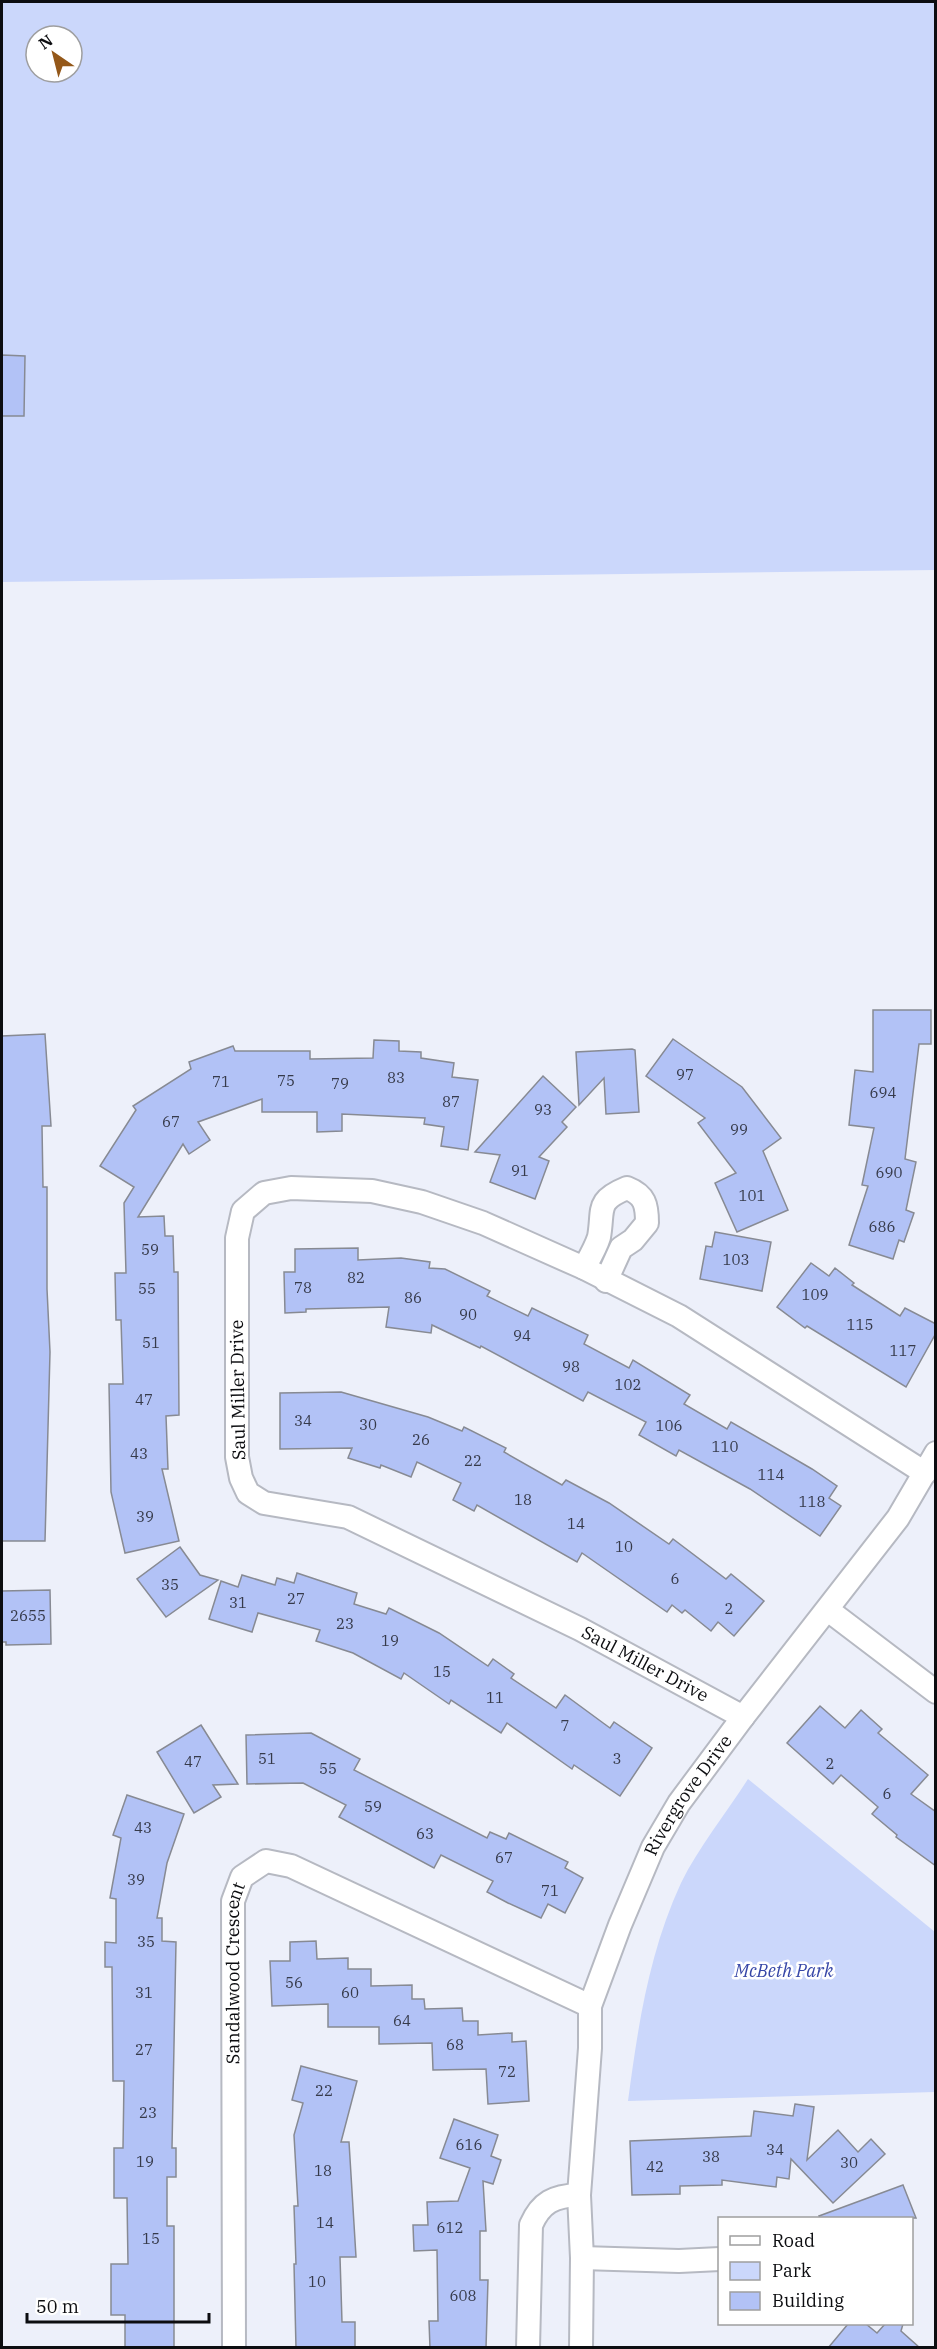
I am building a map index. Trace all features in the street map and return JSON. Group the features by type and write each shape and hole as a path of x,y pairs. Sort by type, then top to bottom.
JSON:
{"street":[{"name":"Saul Miller Drive","path":"742,1716 580,1629 348,1517 264,1503 248,1492 241,1478 237,1457 237,1238 243,1211 264,1193 291,1188 372,1191 422,1202 483,1223 584,1268 679,1316 930,1463"},
{"path":"584,1268 598,1238 600,1210 610,1194 627,1188 638,1192 647,1205 647,1223 633,1240 621,1248 606,1281"},
{"name":"Rivergrove Drive","path":"581,2348 582,2258 579,2195 590,2049 590,2006 620,1925 653,1847 680,1803 742,1716 828,1610 898,1518 930,1463"},
{"path":"828,1610 936,1692"},
{"name":"Sandalwood Crescent","path":"234,2348 233,1901 242,1877 266,1861 291,1866 590,2006"},
{"path":"528,2348 531,2225 537,2211 547,2200 579,2195"},
{"path":"582,2258 679,2261 718,2259"},
{"path":"679,2261 709,2269 718,2274"}],"green space":[{"path":"2,2 935,2 935,570 2,582"},
{"name":"McBeth Park","path":"748,1779 935,1932 935,2092 628,2101 646,1990 670,1909 696,1857"}],"building":[{"path":"2,355 25,356 24,416 2,416"},
{"path":"873,1010 931,1010 931,1044 919,1044 905,1159 916,1162 906,1210 914,1213 904,1242 899,1240 893,1259 849,1245 868,1186 862,1185 874,1128 849,1125 855,1070 873,1072"},
{"path":"45,1034 51,1126 42,1126 43,1187 47,1187 47,1289 50,1352 45,1541 2,1541 2,1036"},
{"path":"673,1039 742,1087 781,1138 763,1151 788,1210 737,1232 715,1183 736,1173 698,1123 705,1118 646,1076"},
{"path":"374,1040 399,1041 399,1051 421,1052 421,1058 454,1063 452,1077 478,1080 468,1150 441,1146 444,1127 424,1124 425,1118 342,1114 342,1131 317,1132 317,1112 262,1112 262,1099 198,1122 210,1140 189,1154 183,1144 138,1217 164,1216 165,1236 173,1236 174,1272 178,1272 179,1415 166,1416 168,1469 162,1469 179,1541 125,1553 111,1492 109,1384 123,1384 121,1320 116,1320 115,1273 126,1273 124,1203 134,1187 100,1166 136,1110 133,1106 191,1069 189,1062 233,1046 235,1051 310,1051 310,1059 373,1058"},
{"path":"635,1050 639,1112 606,1114 604,1078 579,1105 576,1052"},
{"path":"543,1076 576,1107 562,1122 567,1127 539,1157 549,1161 535,1199 490,1182 500,1155 475,1152"},
{"path":"715,1232 771,1242 762,1291 700,1279 706,1246 712,1247"},
{"path":"358,1248 358,1260 401,1258 430,1262 429,1268 445,1269 490,1291 487,1296 528,1316 532,1308 588,1335 584,1344 629,1368 633,1360 690,1395 684,1404 727,1429 731,1422 812,1469 837,1486 829,1498 841,1506 820,1536 750,1489 679,1450 676,1456 639,1435 646,1422 588,1392 583,1401 481,1346 480,1348 432,1325 431,1333 386,1327 389,1307 306,1309 306,1312 285,1313 284,1272 295,1272 295,1249"},
{"path":"811,1263 829,1276 835,1268 854,1283 852,1285 900,1316 905,1308 936,1324 936,1333 906,1387 807,1326 805,1328 777,1307"},
{"path":"341,1392 428,1417 462,1431 464,1427 506,1448 504,1452 562,1485 566,1480 609,1503 669,1544 673,1539 726,1579 731,1574 764,1601 734,1636 718,1622 711,1631 685,1610 682,1613 672,1605 667,1612 582,1553 577,1562 477,1505 474,1511 453,1500 461,1483 417,1462 411,1477 381,1465 380,1468 348,1458 352,1448 280,1449 280,1393"},
{"path":"180,1547 200,1575 218,1580 166,1617 137,1579"},
{"path":"297,1573 357,1593 354,1604 386,1614 389,1608 439,1633 488,1666 493,1659 514,1674 511,1678 556,1708 565,1695 610,1728 614,1722 652,1748 620,1796 574,1765 572,1769 507,1723 501,1733 451,1700 449,1704 404,1673 401,1679 353,1653 316,1641 320,1630 258,1613 252,1632 209,1619 221,1581 238,1587 242,1575 275,1585 277,1578 294,1583"},
{"path":"50,1590 51,1644 6,1645 6,1642 2,1642 2,1591"},
{"path":"820,1706 845,1728 861,1710 882,1729 878,1733 928,1775 911,1794 936,1812 936,1866 896,1837 897,1835 872,1814 878,1807 841,1775 833,1784 787,1743"},
{"path":"201,1725 238,1784 213,1785 221,1797 194,1813 157,1752"},
{"path":"311,1733 360,1759 354,1770 487,1838 490,1832 506,1839 509,1833 568,1862 565,1868 583,1878 565,1913 548,1904 541,1918 508,1903 487,1892 493,1881 441,1855 434,1868 339,1817 346,1805 303,1783 247,1784 246,1735"},
{"path":"127,1795 184,1814 167,1863 157,1918 162,1918 162,1941 176,1942 172,2148 176,2148 176,2177 167,2177 167,2226 174,2226 174,2348 125,2348 125,2315 111,2315 111,2264 128,2264 127,2198 114,2198 114,2148 123,2148 124,2081 113,2081 112,1967 105,1967 105,1942 116,1943 116,1899 110,1898 121,1838 113,1835"},
{"path":"316,1941 317,1959 348,1958 348,1969 371,1969 371,1986 412,1985 412,1999 424,1999 425,2009 462,2008 463,2021 478,2021 478,2035 512,2033 512,2042 526,2041 529,2101 488,2104 486,2069 433,2070 432,2043 379,2044 379,2027 328,2027 328,2004 272,2006 270,1961 290,1961 290,1942"},
{"path":"301,2066 357,2081 341,2142 349,2142 356,2257 340,2257 342,2322 355,2322 355,2348 296,2348 294,2206 298,2206 294,2135 303,2103 292,2100"},
{"path":"795,2104 814,2107 807,2160 838,2130 858,2152 871,2139 885,2154 833,2203 791,2159 789,2179 777,2177 776,2187 722,2180 722,2185 680,2186 680,2194 632,2195 630,2141 751,2136 754,2111 793,2116"},
{"path":"454,2119 498,2135 491,2156 501,2160 493,2184 483,2181 486,2231 480,2231 480,2280 488,2280 486,2348 430,2348 429,2321 438,2321 437,2250 414,2251 413,2225 428,2225 427,2202 458,2201 470,2168 440,2158"},
{"path":"903,2185 916,2218 820,2217"},
{"path":"847,2325 867,2325 877,2333 884,2325 903,2325 901,2331 920,2348 828,2348"}]}
